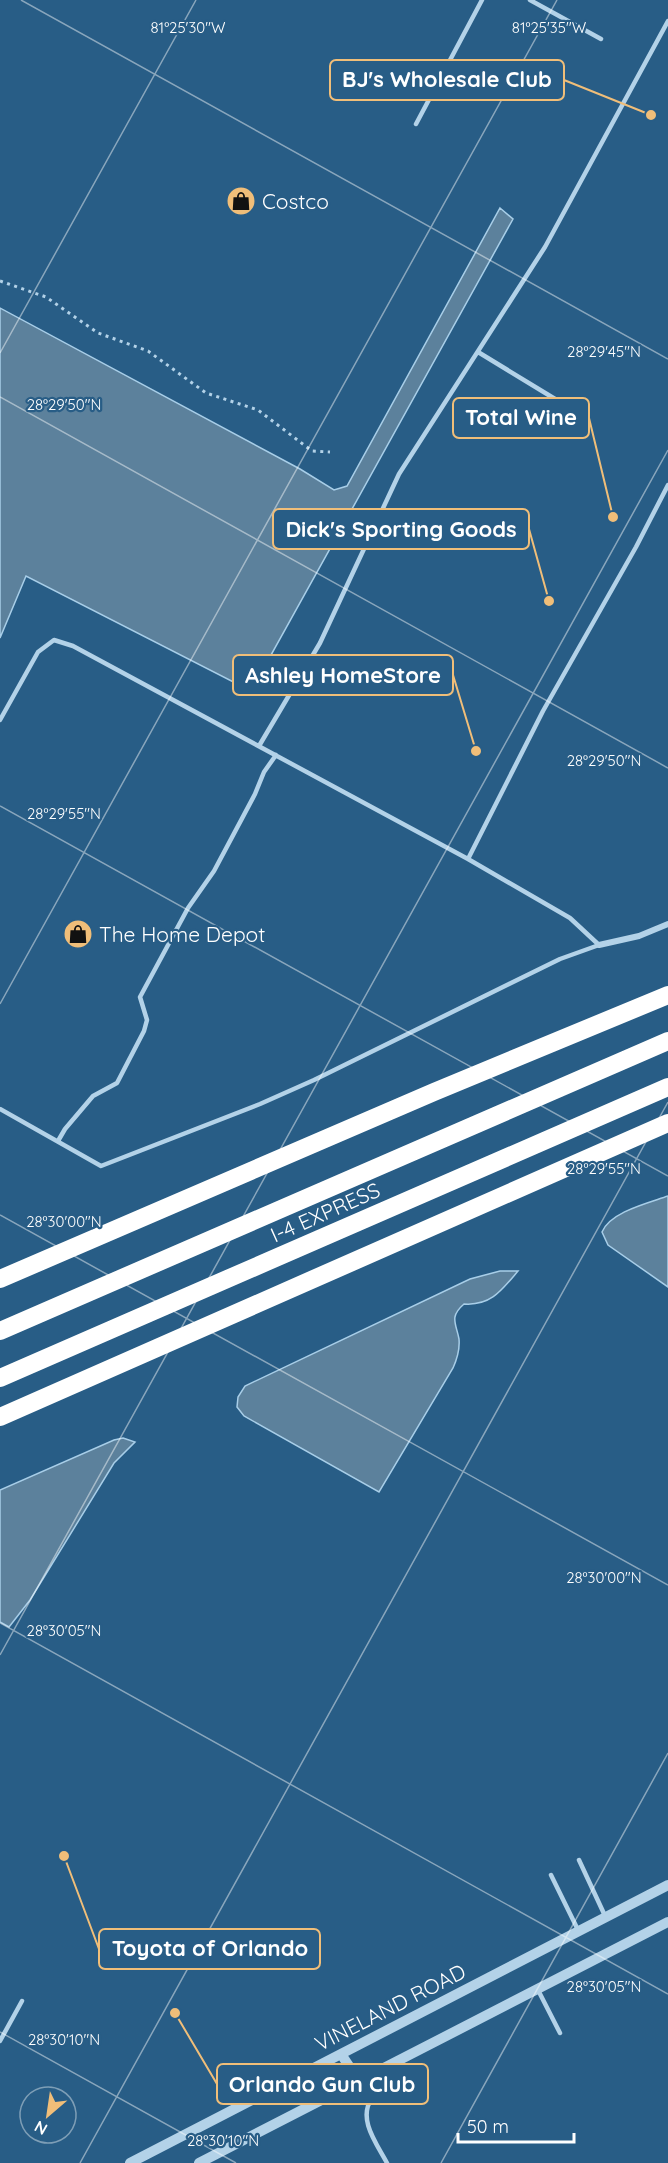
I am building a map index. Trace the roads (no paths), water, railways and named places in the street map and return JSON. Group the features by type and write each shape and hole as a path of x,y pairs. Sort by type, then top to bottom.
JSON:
{"highway":[{"path":"0,1279 434,1092 668,995"},
{"name":"I-4 EXPRESS","path":"0,1331 668,1041"},
{"name":"I-4 EXPRESS","path":"0,1378 668,1087"},
{"path":"0,1417 668,1123"}],"street":[{"path":"599,945 639,936 668,924"},
{"name":"VINELAND ROAD","path":"130,2163 668,1885"},
{"path":"199,2163 668,1922"},
{"path":"341,2054 359,2081"}],"lane":[{"path":"416,124 482,0"},
{"path":"530,0 601,39"},
{"path":"259,746 320,643 399,474 545,247 668,21"},
{"path":"478,352 565,405"},
{"path":"468,859 543,711 636,547 668,485"},
{"path":"0,720 38,652 54,640 74,646 468,859 570,918 599,945 560,959 271,1099 101,1166 0,1109"},
{"path":"58,1141 65,1129 93,1096 117,1083 144,1031 147,1020 140,997 188,908 214,872 264,772 276,755"},
{"path":"579,1860 606,1917"},
{"path":"551,1875 579,1932"},
{"path":"537,1989 560,2033"},
{"path":"0,2041 22,2001"},
{"path":"372,2098 368,2104 369,2129 387,2163"}],"water":[{"path":"500,208 513,219 251,691 26,576 0,638 0,308 300,469 334,490 347,486"},
{"path":"668,1196 668,1287 608,1245 602,1232 606,1225 621,1214"},
{"path":"500,1271 518,1271 495,1295 482,1302 464,1304 456,1313 459,1347 453,1368 379,1492 244,1416 237,1407 238,1397 245,1386 470,1279"},
{"path":"123,1438 135,1442 114,1463 30,1600 9,1627 0,1622 0,1490"}],"place":[{"name":"BJ's Wholesale Club","path":"651,115"},
{"name":"Costco","path":"241,201"},
{"name":"Total Wine","path":"613,517"},
{"name":"Dick's Sporting Goods","path":"549,601"},
{"name":"Ashley HomeStore","path":"476,751"},
{"name":"The Home Depot","path":"78,934"},
{"name":"Toyota of Orlando","path":"64,1856"},
{"name":"Orlando Gun Club","path":"175,2013"}]}
